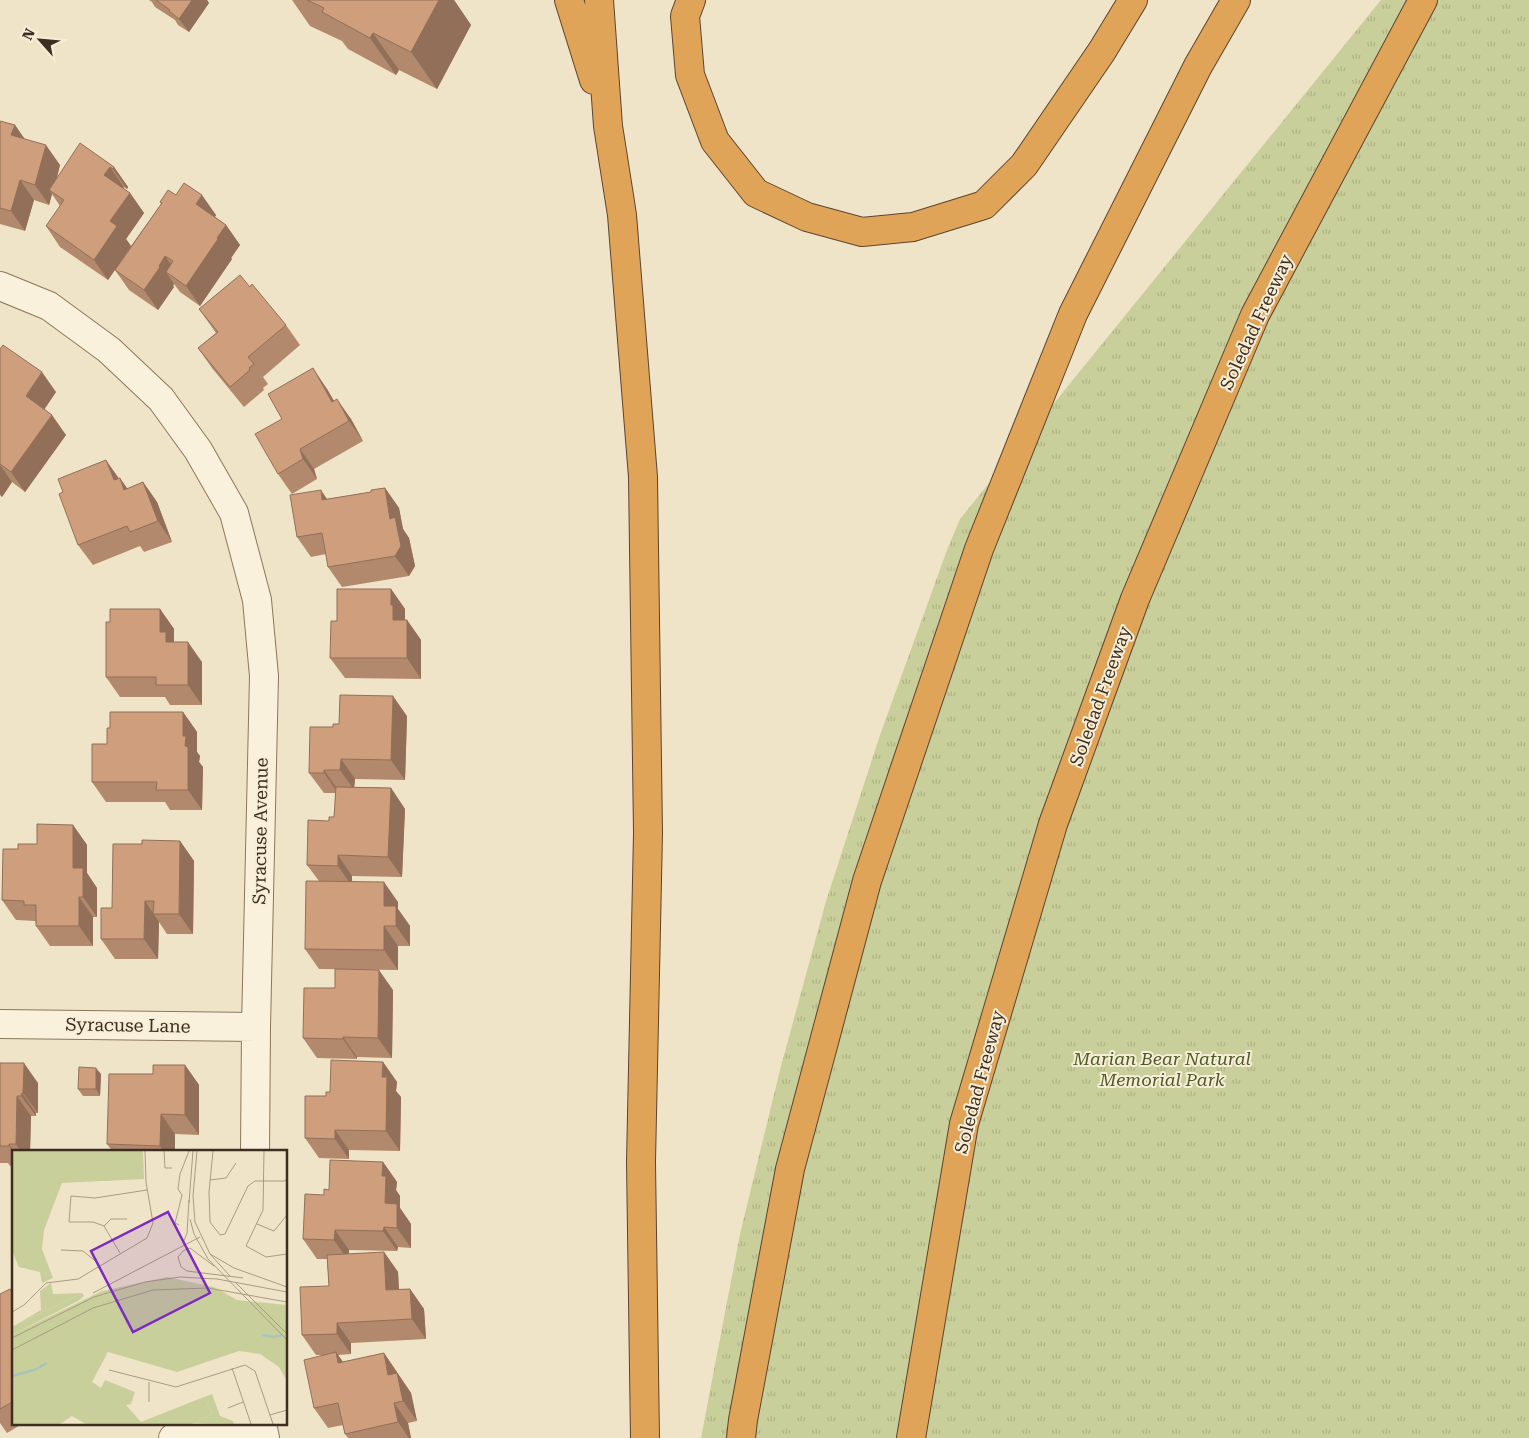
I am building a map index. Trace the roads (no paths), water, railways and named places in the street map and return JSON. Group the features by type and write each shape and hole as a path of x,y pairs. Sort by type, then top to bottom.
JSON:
{"highway":[{"path":"569,0 608,126"},
{"path":"598,0 608,126 622,215 643,476 648,833 641,1162 645,1438"},
{"path":"691,0 685,16 690,75 715,141 756,193 807,217 862,232 913,227 984,205 1024,166 1102,51 1133,0"},
{"path":"741,1438 790,1169 867,881 976,559 1073,314 1198,66 1236,0"},
{"name":"Soledad Freeway","path":"911,1438 964,1124 1053,824 1135,598 1255,315 1423,0"}],"street":[{"name":"Syracuse Avenue","path":"0,286 49,306 109,350 161,399 198,450 234,513 257,600 264,676 255,1150"},
{"name":"Syracuse Lane","path":"0,1024 256,1027"},
{"path":"173,1438 249,1426"}],"park label":[{"name":"Marian Bear Natural Memorial Park","path":"1162,1068"}]}
